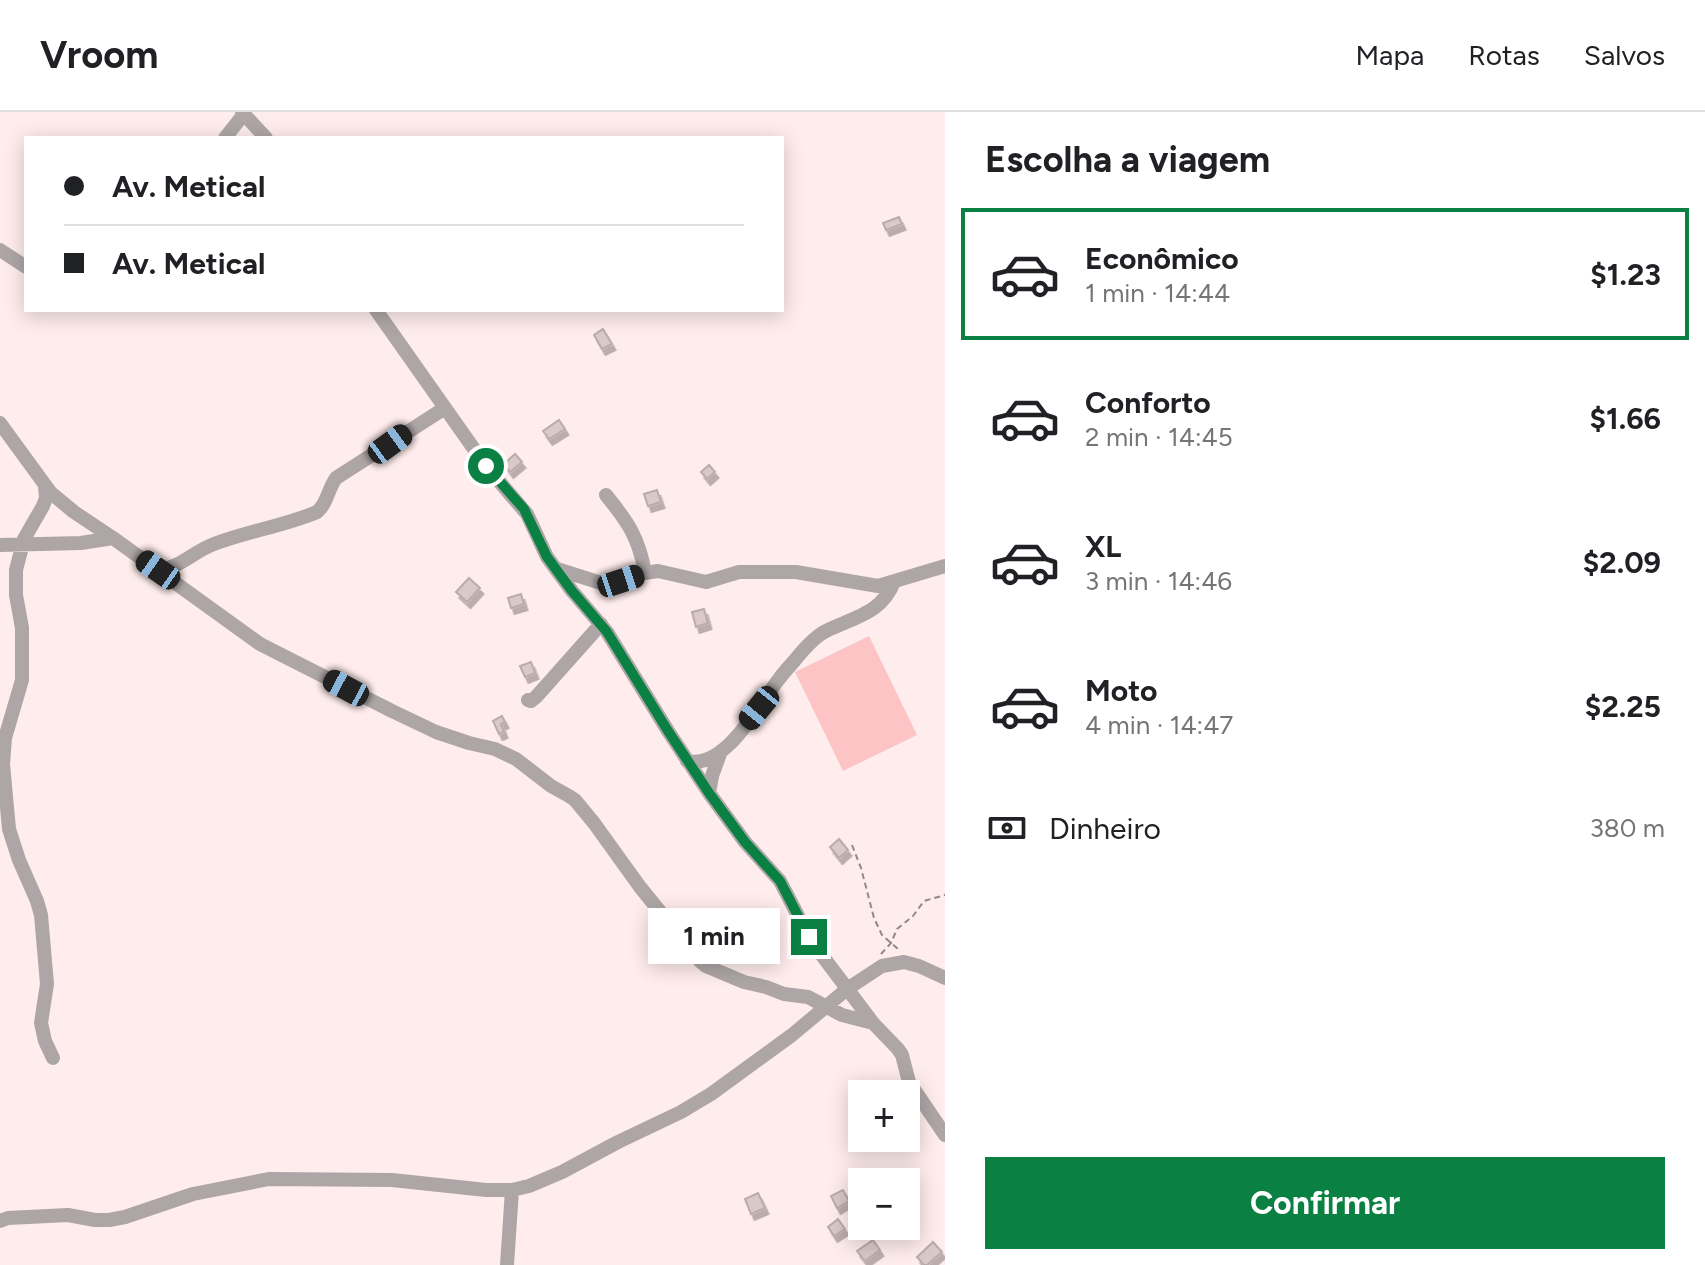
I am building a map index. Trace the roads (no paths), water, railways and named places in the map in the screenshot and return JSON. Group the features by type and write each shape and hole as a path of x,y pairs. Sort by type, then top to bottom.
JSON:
{"street":[{"path":"226,136 243,113 264,136"},
{"path":"0,250 24,266"},
{"path":"377,312 486,466 524,509 544,553 614,642 709,793 780,881 809,937 873,1023 898,1049 909,1082 945,1135"},
{"path":"158,570 182,563 211,545 317,512 336,478 445,408"},
{"path":"0,423 45,486 74,512 235,628 260,644 436,732 495,749 516,759 575,800 640,887 706,966 744,982 784,994 808,997 842,1015 873,1023"},
{"path":"45,486 46,498 22,543 15,579 22,628 22,680 5,738 3,776 9,829 40,908 47,984 41,1023 53,1058"},
{"path":"606,495 635,535 645,573"},
{"path":"0,545 81,543 113,538"},
{"path":"556,569 596,586 658,571 706,582 739,572 796,572 878,586 945,566"},
{"path":"687,761 696,763 721,751 815,638 872,610 889,595 894,582"},
{"path":"581,602 596,586"},
{"path":"528,700 536,697 601,624"},
{"path":"709,793 721,751"},
{"path":"0,1221 68,1215 109,1220 193,1194 269,1179 392,1180 486,1190 512,1190 529,1186 681,1112 711,1094 792,1035 847,989 882,966 907,963 945,978"},
{"path":"507,1265 512,1190"}]}
